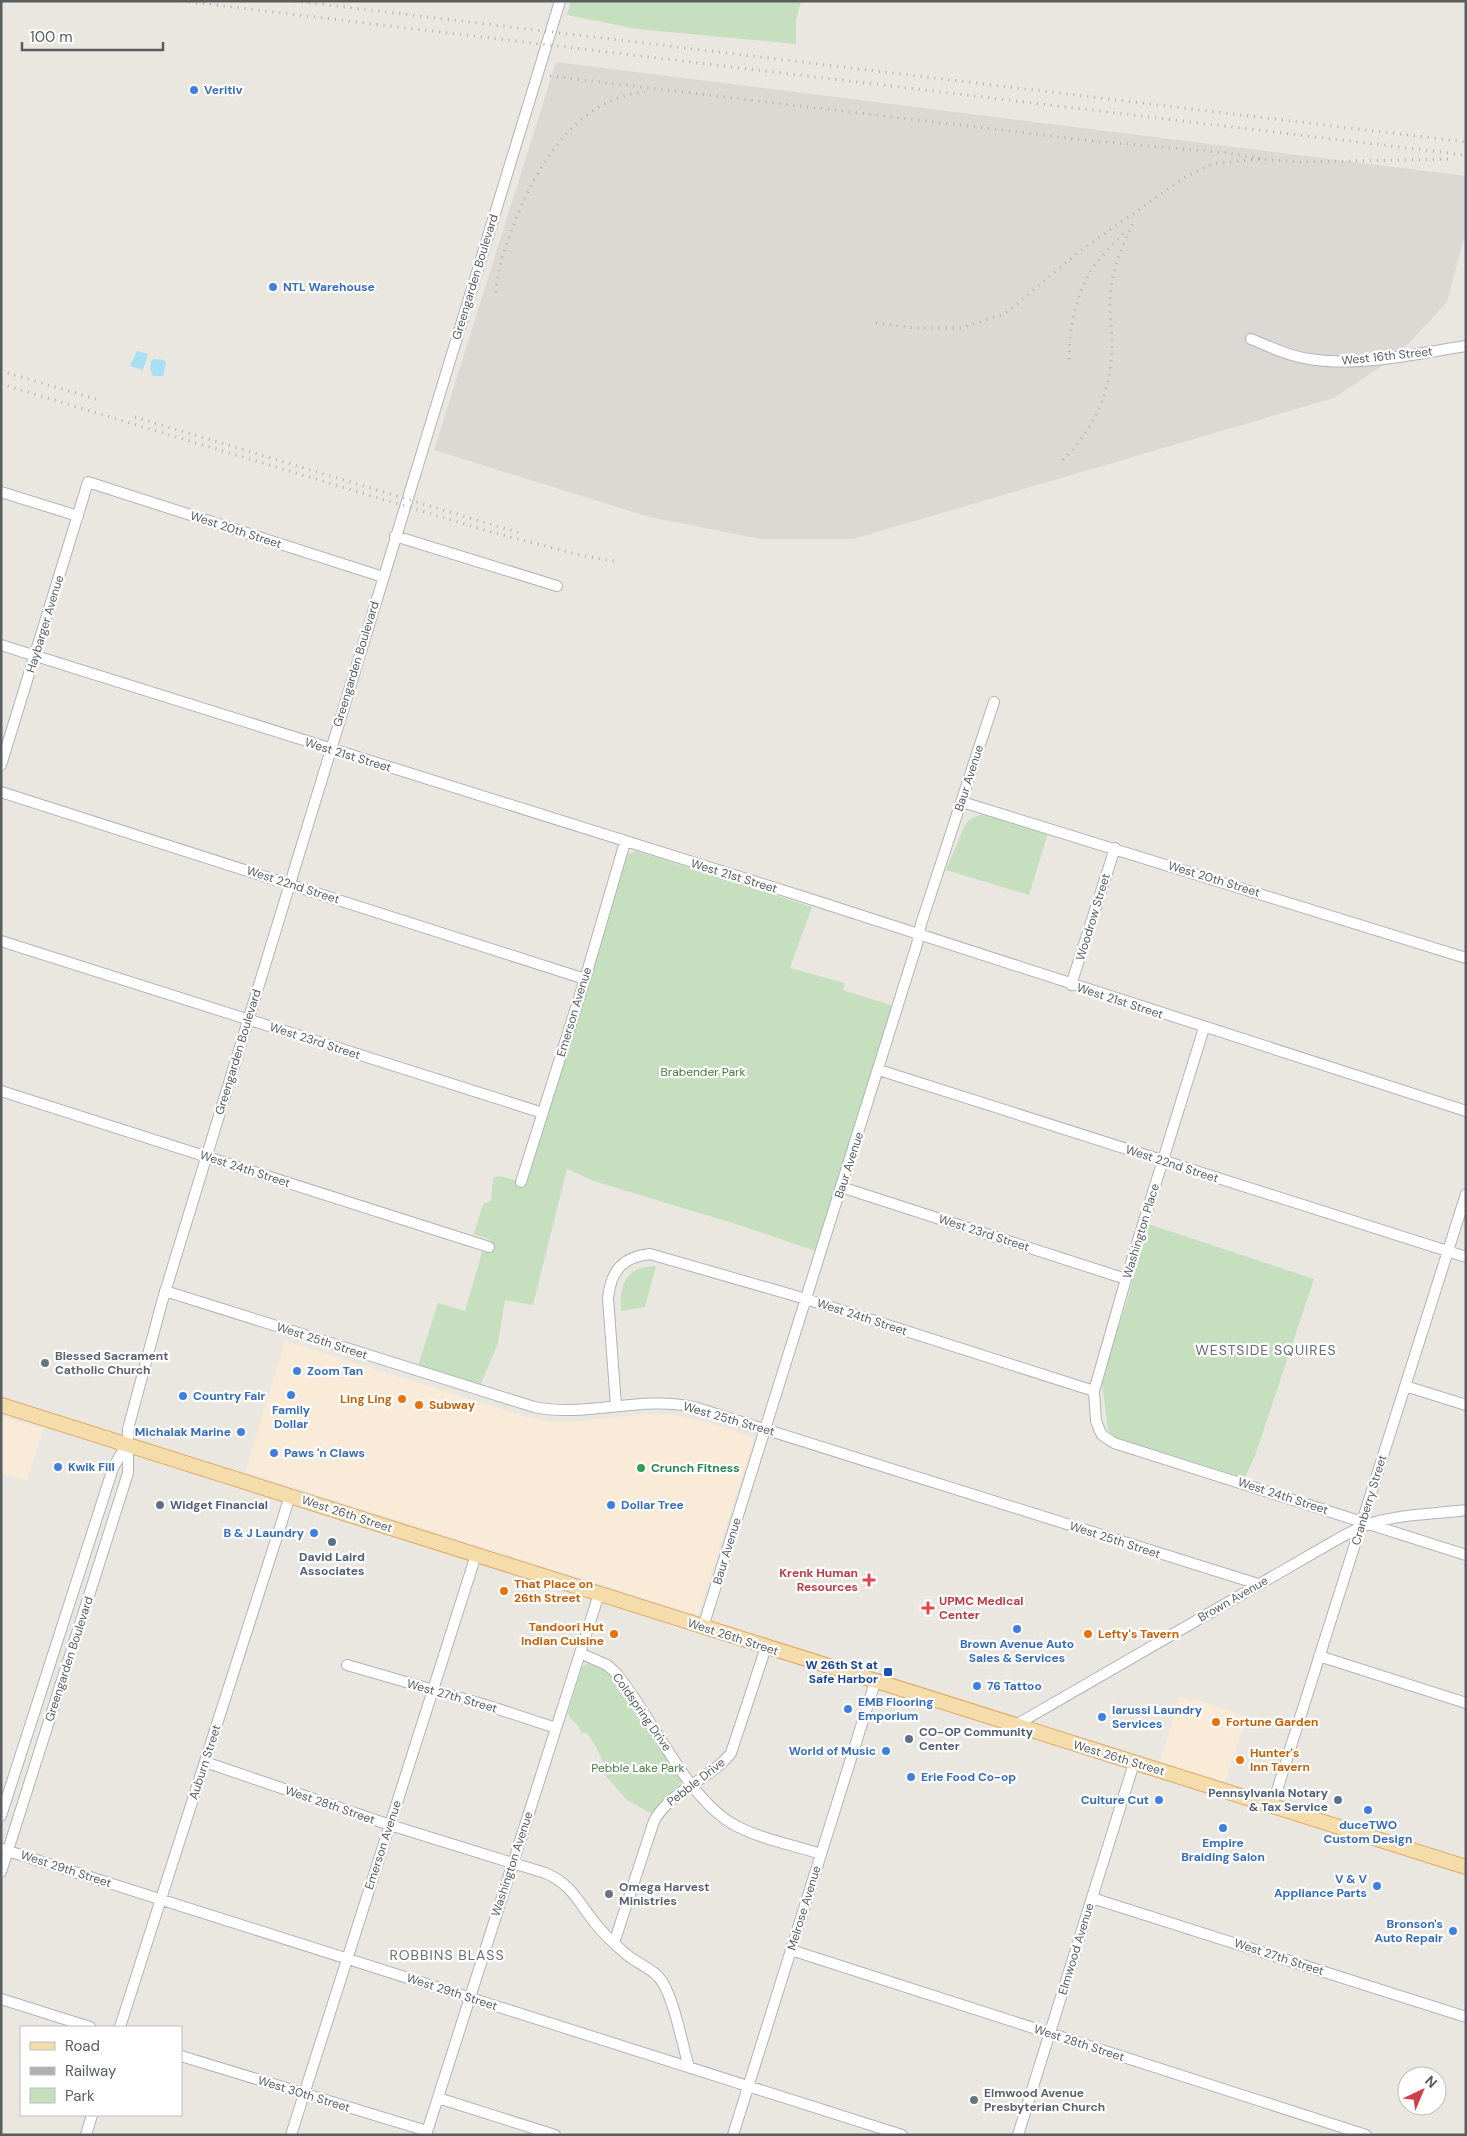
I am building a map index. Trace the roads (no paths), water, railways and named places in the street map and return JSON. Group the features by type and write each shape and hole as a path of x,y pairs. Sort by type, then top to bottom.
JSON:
{"main road":[{"name":"West 26th Street","path":"1,1405 874,1682 1466,1867"}],"street":[{"name":"Greengarden Boulevard","path":"1,1872 4,1850 128,1473 128,1429 165,1291 560,1"},
{"name":"West 16th Street","path":"1251,339 1285,353 1308,359 1332,362 1364,361 1466,346"},
{"name":"Haybarger Avenue","path":"1,765 88,482"},
{"name":"West 20th Street","path":"88,482 383,577"},
{"path":"1,492 78,516"},
{"path":"395,536 557,586"},
{"name":"West 21st Street","path":"1,645 919,935 1466,1112"},
{"name":"Baur Avenue","path":"703,1627 879,1070 919,935 994,702"},
{"name":"West 22nd Street","path":"1,792 585,979"},
{"name":"West 20th Street","path":"962,802 1466,958"},
{"name":"Emerson Avenue","path":"521,1182 585,979 625,842"},
{"name":"Woodrow Street","path":"1071,985 1114,848"},
{"name":"West 23rd Street","path":"1,941 543,1113"},
{"name":"Washington Place","path":"1102,1435 1096,1421 1094,1391 1162,1160 1204,1028"},
{"name":"West 22nd Street","path":"879,1070 1466,1257"},
{"name":"West 24th Street","path":"1,1091 489,1247"},
{"name":"West 23rd Street","path":"841,1187 1126,1279"},
{"name":"Cranberry Street","path":"1272,1806 1363,1525 1466,1194"},
{"name":"West 24th Street","path":"616,1406 608,1298 610,1286 620,1266 629,1259 646,1254 659,1254 1094,1391"},
{"name":"West 25th Street","path":"165,1291 534,1407 572,1411 657,1402 682,1404 1258,1584"},
{"path":"1405,1386 1466,1405"},
{"name":"West 24th Street","path":"1102,1435 1114,1443 1363,1525 1466,1555"},
{"name":"Greengarden Boulevard","path":"1,1816 113,1468 127,1444"},
{"name":"Auburn Street","path":"120,2026 290,1496"},
{"name":"Brown Avenue","path":"1014,1726 1363,1525 1466,1510"},
{"name":"Emerson Avenue","path":"291,2135 476,1555"},
{"name":"Washington Avenue","path":"426,2133 599,1594"},
{"name":"Pebble Drive","path":"614,1943 654,1821 666,1805 731,1753 766,1647"},
{"name":"Coldspring Drive","path":"580,1653 602,1662 616,1673 691,1784 708,1804 731,1823 821,1854"},
{"path":"1319,1656 1466,1703"},
{"name":"West 27th Street","path":"347,1665 556,1728"},
{"name":"Melrose Avenue","path":"733,2135 874,1682"},
{"name":"West 28th Street","path":"205,1762 390,1825 553,1876 567,1886 601,1931 634,1960 655,1973 662,1981 669,1998 689,2067"},
{"name":"Elmwood Avenue","path":"1018,2135 1134,1763"},
{"name":"West 29th Street","path":"4,1850 902,2135"},
{"name":"West 27th Street","path":"1092,1898 1466,2016"},
{"name":"West 28th Street","path":"791,1950 1366,2135"},
{"path":"1,1999 87,2026"},
{"name":"West 30th Street","path":"182,2056 426,2133"},
{"path":"438,2098 555,2135"},
{"path":"86,2135 92,2116"}],"water":[{"path":"137,351 148,354 143,370 130,366"},
{"path":"154,359 164,360 166,363 163,376 153,376 150,369 151,361"}],"railway":[{"path":"182,1 1466,155"},
{"path":"295,1 1466,142"},
{"path":"550,76 1093,141 1229,153 1260,159"},
{"path":"496,292 501,260 509,237 521,206 545,161 578,122 598,108 620,97 645,92"},
{"path":"876,323 915,328 961,328 1004,314 1080,251 1185,177 1212,164 1260,159 1298,162 1453,159"},
{"path":"1063,460 1093,421 1105,392 1111,361 1110,305 1112,279 1133,223"},
{"path":"1069,359 1074,312 1086,279 1108,249 1126,231"},
{"path":"1,371 96,399"},
{"path":"1,384 491,532 584,556 614,561"},
{"path":"135,417 523,534"}],"place":[{"name":"Veritiv","path":"194,90"},
{"name":"NTL Warehouse","path":"273,287"},
{"name":"Blessed Sacrament Catholic Church","path":"45,1363"},
{"name":"Zoom Tan","path":"297,1371"},
{"name":"Family Dollar","path":"291,1395"},
{"name":"Country Fair","path":"183,1396"},
{"name":"Ling Ling","path":"402,1399"},
{"name":"Subway","path":"419,1405"},
{"name":"Michalak Marine","path":"241,1432"},
{"name":"Paws 'n Claws","path":"274,1453"},
{"name":"Kwik Fill","path":"58,1467"},
{"name":"Crunch Fitness","path":"641,1468"},
{"name":"Widget Financial","path":"160,1505"},
{"name":"Dollar Tree","path":"611,1505"},
{"name":"B & J Laundry","path":"314,1533"},
{"name":"David Laird Associates","path":"332,1542"},
{"name":"Krenk Human Resources","path":"869,1580"},
{"name":"That Place on 26th Street","path":"504,1591"},
{"name":"UPMC Medical Center","path":"928,1608"},
{"name":"Brown Avenue Auto Sales & Services","path":"1017,1629"},
{"name":"Tandoori Hut Indian Cuisine","path":"614,1634"},
{"name":"Lefty's Tavern","path":"1088,1634"},
{"name":"W 26th St at Safe Harbor","path":"888,1672"},
{"name":"76 Tattoo","path":"977,1686"},
{"name":"EMB Flooring Emporium","path":"848,1709"},
{"name":"Iarussi Laundry Services","path":"1102,1717"},
{"name":"Fortune Garden","path":"1216,1722"},
{"name":"CO-OP Community Center","path":"909,1739"},
{"name":"World of Music","path":"886,1751"},
{"name":"Hunter's Inn Tavern","path":"1240,1760"},
{"name":"Erie Food Co-op","path":"911,1777"},
{"name":"Culture Cut","path":"1159,1800"},
{"name":"Pennsylvania Notary & Tax Service","path":"1338,1800"},
{"name":"duceTWO Custom Design","path":"1368,1810"},
{"name":"Empire Braiding Salon","path":"1223,1828"},
{"name":"V & V Appliance Parts","path":"1377,1886"},
{"name":"Omega Harvest Ministries","path":"609,1894"},
{"name":"Bronson's Auto Repair","path":"1453,1931"},
{"name":"Elmwood Avenue Presbyterian Church","path":"974,2100"}],"district":[{"name":"WESTSIDE SQUIRES","path":"1266,1350"},
{"name":"ROBBINS BLASS","path":"447,1955"}],"park label":[{"name":"Brabender Park","path":"703,1072"},
{"name":"Pebble Lake Park","path":"638,1768"}]}
